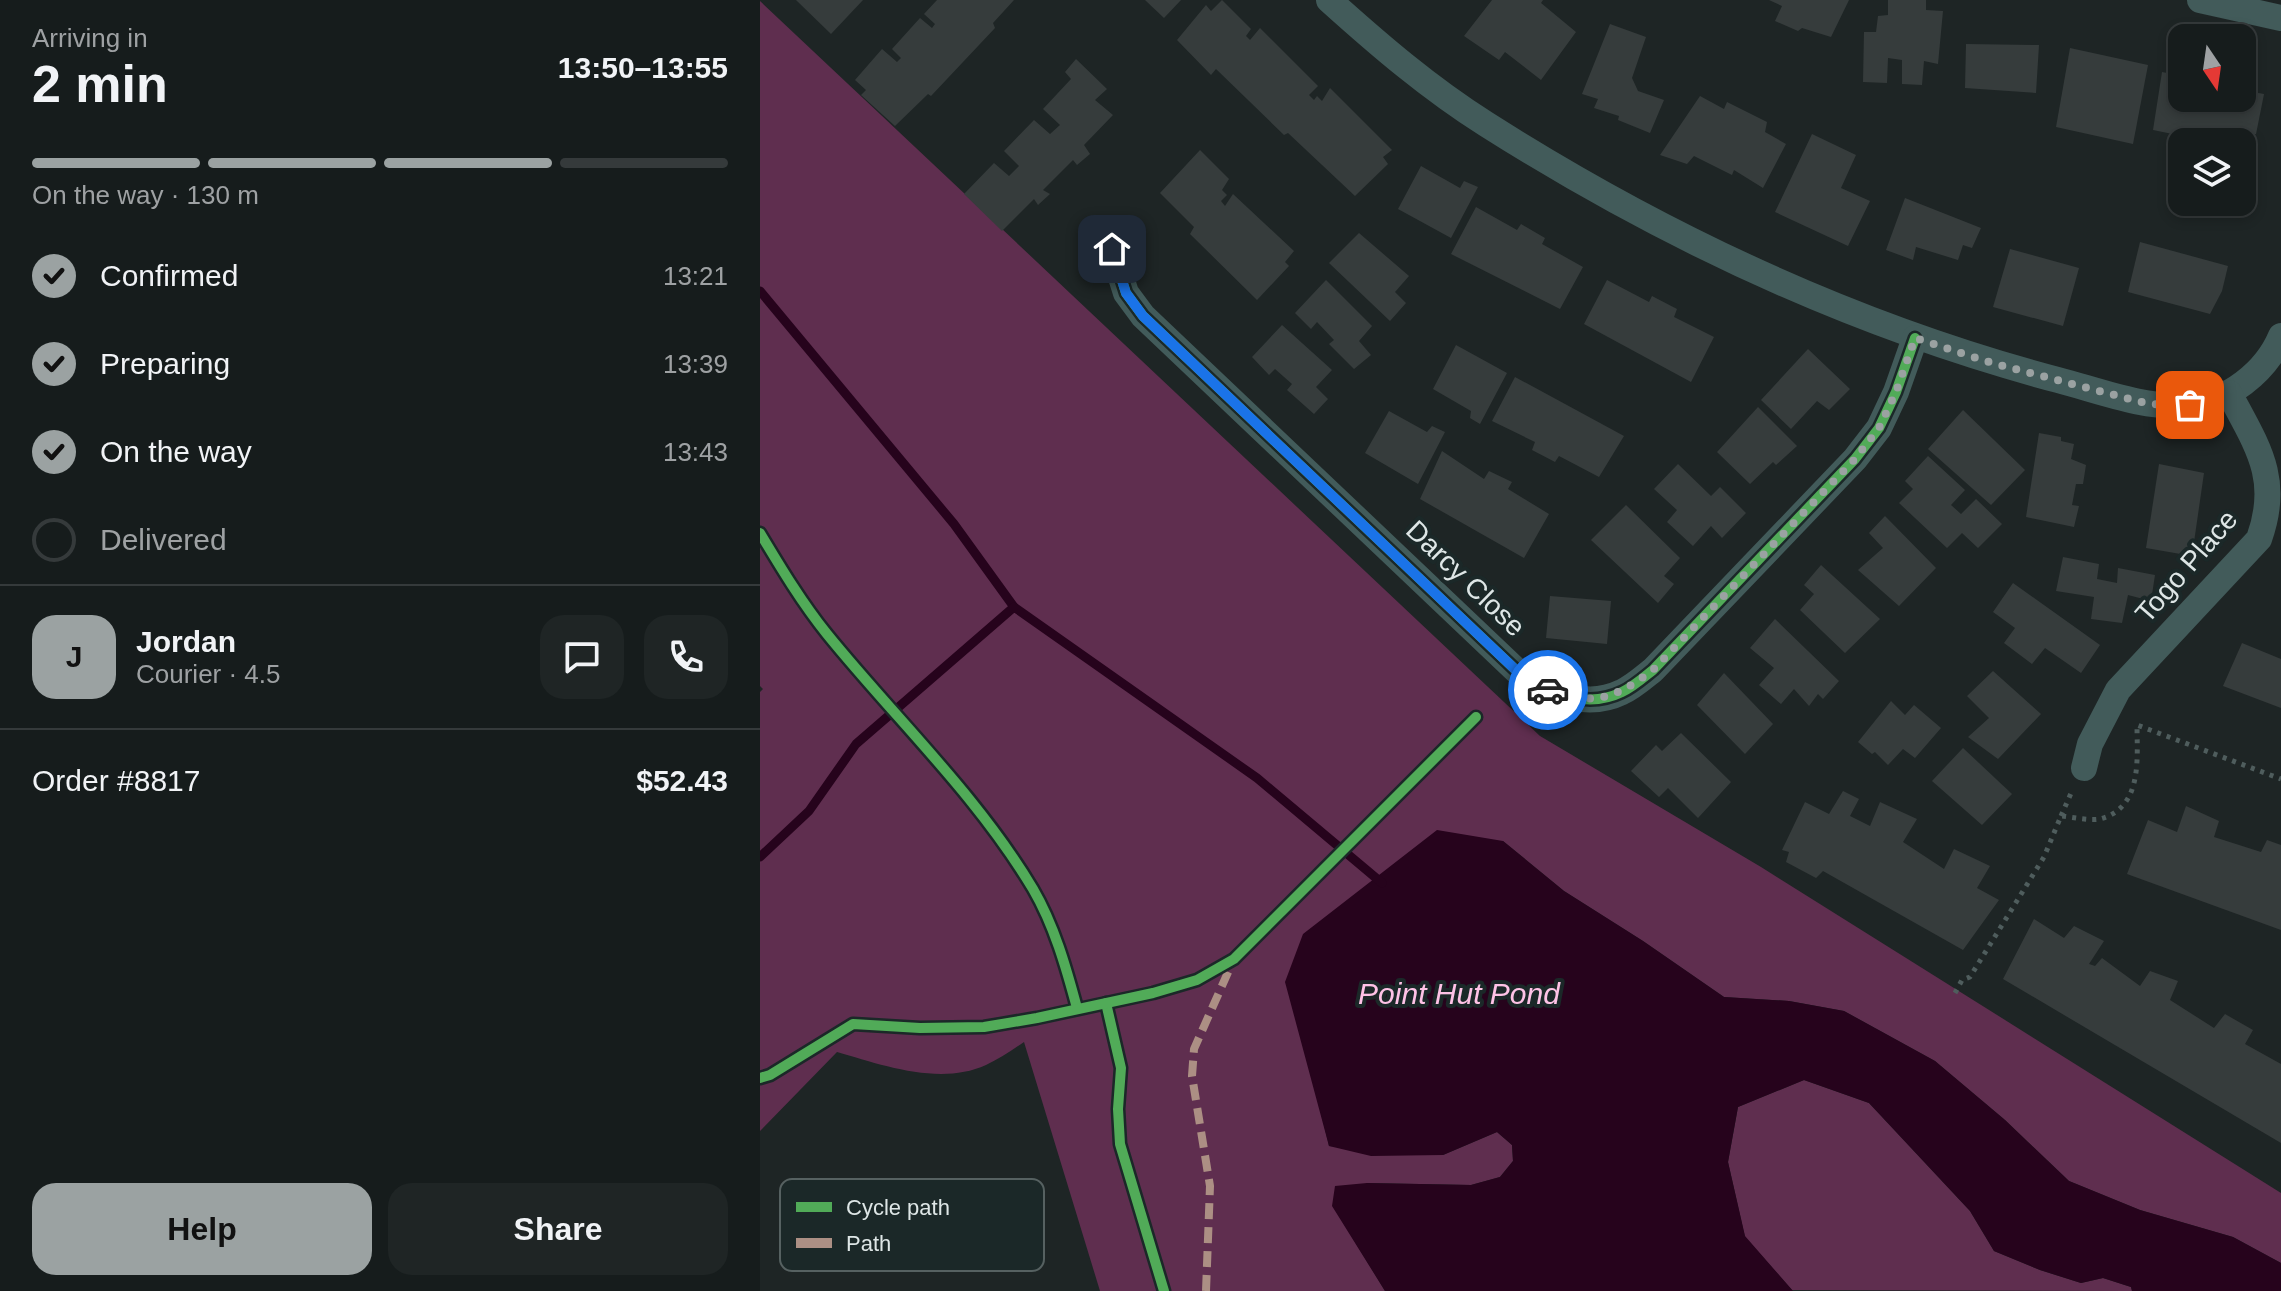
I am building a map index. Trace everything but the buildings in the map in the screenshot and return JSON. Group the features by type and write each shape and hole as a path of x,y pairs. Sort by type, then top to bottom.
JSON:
{"street":[{"path":"1329,0 1433,87 1484,123 1597,192 1722,258 1915,338 1992,363 2149,404 2190,405 2229,393 2259,371 2281,336"},
{"path":"2200,0 2281,18"},
{"name":"Darcy Close","path":"1112,249 1126,293 1143,316 1520,674 1553,693 1589,700 1624,692 1653,670 1855,459 1879,428 1896,392 1915,338"},
{"name":"Togo Place","path":"2084,768 2090,744 2118,690 2259,539 2268,515 2269,488 2259,449 2229,393"}],"path":[{"path":"760,533 763,545 774,556"},
{"path":"1955,993 1962,980 1970,977 2044,857 2061,816 2099,819 2119,808 2131,793 2137,775 2137,725 2281,779"}],"shaded area":[{"path":"760,1 1540,736 1761,867 2281,1193 2281,1263 2233,1237 2140,1210 2069,1181 2005,1120 1935,1061 1844,1011 1789,1001 1724,997 1564,891 1503,841 1315,1088 1329,1146 1443,1155 1497,1132 1512,1145 1513,1161 1500,1177 1471,1185 1367,1183 1333,1206 1385,1291 1100,1291 1024,1042 986,1065 950,1074 911,1071 837,1052 760,1131 760,692 763,689 760,686"},
{"path":"1804,1080 1869,1103 1970,1211 1994,1251 2081,1283 2103,1278 2131,1287 2132,1291 1792,1290 1745,1237 1728,1162 1738,1107"}],"water":[{"name":"Point Hut Pond","path":"1437,830 1503,841 1564,891 1724,997 1789,1001 1844,1011 1935,1061 2005,1120 2069,1181 2140,1210 2233,1237 2281,1263 2281,1291 2132,1291 2131,1287 2103,1278 2081,1283 1994,1251 1970,1211 1869,1103 1804,1080 1738,1107 1728,1162 1745,1236 1793,1291 1385,1291 1332,1206 1335,1186 1367,1183 1471,1185 1500,1177 1513,1161 1512,1145 1497,1132 1443,1155 1371,1156 1329,1146 1285,982 1303,934"}],"waterway":[{"path":"760,291 954,524 1014,607"},
{"path":"760,857 809,811 856,744 1014,607 1257,778 1382,883"}],"marked path":[{"path":"1206,1291 1210,1186 1192,1076 1194,1049 1233,961"}],"cycle path":[{"path":"1112,249 1126,293 1143,316 1520,674 1556,692 1582,699 1608,697 1622,692 1653,670 1855,459 1879,428 1896,392 1915,338"},
{"path":"760,533 800,598 827,634 961,789 1011,854 1047,917 1077,1008"},
{"path":"760,1078 770,1075 853,1024 920,1028 984,1027 1153,993 1197,980 1234,959 1476,717"},
{"path":"1106,1003 1121,1068 1118,1109 1120,1144 1164,1291"}],"way so far":[{"path":"1548,690 1589,700 1607,698 1624,692 1653,670 1855,459 1879,428 1896,392 1915,338 1992,363 2149,404 2190,405"}],"route":[{"path":"1112,249 1126,293 1143,316 1520,674 1548,690"}]}
